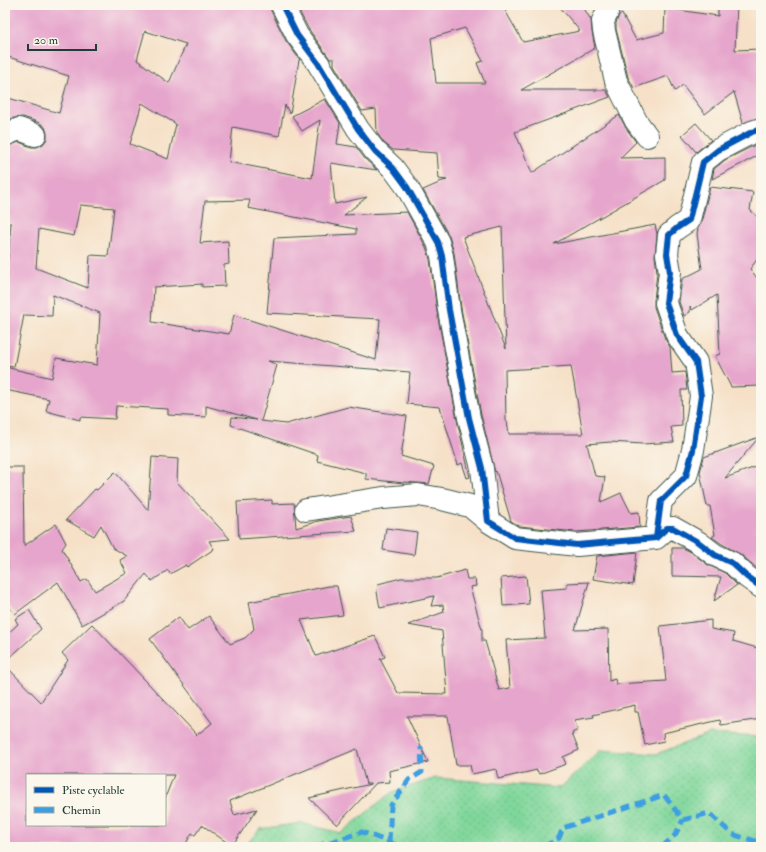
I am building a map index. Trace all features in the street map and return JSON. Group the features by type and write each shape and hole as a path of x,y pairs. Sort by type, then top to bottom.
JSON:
{"street":[{"path":"282,5 298,35 318,63 358,129 376,151 393,168 407,187 438,242 442,256 449,310 468,418 482,468 488,521"},
{"path":"608,5 607,14 603,22 616,81 636,121 647,136"},
{"path":"5,135 19,129 34,135"},
{"path":"656,538 661,501 686,476 693,450 701,396 696,362 677,335 666,303 670,272 667,254 669,234 689,220 703,162 718,150 752,132 761,129"},
{"path":"306,510 383,498 418,495 470,506 488,521 515,538 577,545 656,538 667,528 673,528 732,563 747,577 761,587"}],"green space":[{"path":"710,734 761,737 761,847 244,847 260,829 301,823 341,833 392,792 436,778 560,788 601,750 656,754"}],"building":[{"path":"5,5 270,5 271,11 286,41 300,60 290,114 285,105 279,136 233,127 229,162 312,178 320,120 302,131 292,116 325,99 340,123 337,144 356,147 365,159 377,170 331,163 335,204 367,197 344,215 407,212 426,247 430,259 437,312 457,420 470,477 467,478 462,463 458,465 440,407 407,404 410,372 268,361 277,365 261,421 286,424 348,407 407,416 401,456 434,466 429,484 366,479 366,473 317,461 318,455 231,425 232,417 257,420 206,406 206,417 168,415 168,409 116,406 115,419 80,417 80,420 46,411 49,399 5,390 5,367 52,378 56,358 97,365 100,313 53,295 52,316 24,315 14,367 5,366 5,302 8,272 5,270 8,259 11,223 5,223 5,147 19,142 31,147 37,147 43,144 47,139 47,133 45,127 40,123 23,117 5,121 5,97 59,113 69,76 5,56","holes":["145,31 186,44 169,83 137,60","142,103 176,124 168,159 130,144","250,200 248,208 356,229 356,234 274,238 267,313 380,319 376,360 234,315 229,334 152,322 154,287 202,284 202,287 225,286 224,265 229,264 228,241 200,243 205,201","80,205 114,208 108,256 90,255 88,288 36,268 39,229 74,236"]},
{"path":"296,5 502,5 523,42 580,31 558,5 582,5 591,20 595,48 521,90 606,90 610,97 515,132 532,173 619,115 636,142 620,158 665,157 665,180 554,244 655,225 657,234 655,256 657,272 654,307 665,339 670,347 672,373 685,372 687,390 681,390 682,426 671,427 674,442 643,444 610,442 587,444 595,476 605,477 601,502 621,493 631,513 639,512 640,527 576,532 519,526 511,521 496,471 495,472 481,415 461,308 454,253 449,236 423,190 439,182 447,180 439,179 437,153 393,150 384,143 377,133 376,109 362,111 334,65 334,59 330,59 308,28","holes":["465,28 483,61 477,63 485,83 436,83 431,38","502,227 506,349 463,237","571,366 583,434 509,434 506,421 505,370"]},
{"path":"718,5 737,5 735,50 761,49 761,117 743,123 734,92 705,114 683,85 675,91 668,76 634,88 628,77 616,29 616,23 619,15 622,14 636,40 664,33 665,8 718,16"},
{"path":"696,123 711,140 696,152 682,135"},
{"path":"761,142 761,165 757,156 712,179 714,169 725,160"},
{"path":"710,187 753,192 750,210 761,220 761,254 750,269 761,283 761,386 731,387 715,356 720,354 717,295 692,310 690,306 690,312 684,316 679,302 682,279 702,269 697,234"},
{"path":"759,437 725,478 761,465 761,568 759,570 740,554 712,537 715,535 710,506 707,506 700,472 704,457"},
{"path":"152,457 178,459 177,482 230,539 209,541 214,549 187,567 186,565 170,574 168,570 152,581 146,574 124,601 82,625 58,582 15,614 5,603 5,566 8,569 5,467 23,467 24,546 56,524 66,543 62,549 81,582 87,579 95,591 127,573 120,560 127,556 113,548 101,525 94,536 66,520 95,489 97,490 115,472 148,510"},
{"path":"272,500 272,504 294,503 296,528 318,521 351,516 356,531 239,539 237,502"},
{"path":"386,528 417,532 414,555 383,550"},
{"path":"672,548 683,548 691,552 708,565 725,573 737,585 714,601 721,577 672,576"},
{"path":"637,552 633,585 593,579 597,556"},
{"path":"465,570 467,579 475,579 476,586 470,587 482,630 482,641 485,641 499,690 510,688 506,640 545,638 541,590 567,588 567,583 589,582 575,630 608,629 609,681 615,679 616,684 666,681 660,626 711,620 711,629 734,633 733,641 761,649 761,719 721,725 720,720 663,733 664,741 645,745 638,712 635,712 635,705 593,715 594,717 574,720 578,730 572,733 579,750 563,757 566,764 539,774 537,770 498,779 496,769 472,774 470,765 456,765 448,716 407,716 428,762 389,771 390,782 376,783 337,825 309,798 371,784 366,784 357,749 230,801 234,815 257,809 232,846 202,825 195,835 192,833 184,847 5,847 5,665 41,702 68,660 62,653 92,624 197,735 212,723 150,639 179,617 188,630 209,616 230,644 245,638 254,629 249,602 329,586 337,586 343,615 301,620 316,656 375,636 385,657 380,659 398,693 447,694 442,631 408,625 444,612 443,605 431,606 434,596 380,608 377,592 378,584 401,578 437,578"},
{"path":"526,576 529,604 503,606 501,578"},
{"path":"29,610 41,629 5,662 5,636 18,624 15,619"}],"marked path":[{"path":"389,842 391,805 409,780 422,772 421,747"},
{"path":"544,847 559,838 563,828 664,795 683,820 709,813 732,834 761,843"},
{"path":"662,847 675,835 683,820"},
{"path":"315,847 362,832 402,847"},
{"path":"434,847 449,845 472,847"}],"cycle path":[{"path":"282,5 297,35 318,63 358,129 375,151 393,168 407,187 438,242 442,256 449,310 469,418 482,468 488,521 515,538 577,545 656,538 667,528 673,528 698,542 715,555 732,563 747,577 761,587"},
{"path":"656,538 661,501 686,476 693,450 701,396 696,362 677,335 666,303 670,272 667,254 669,235 689,220 703,162 718,150 752,132 761,129"}]}
